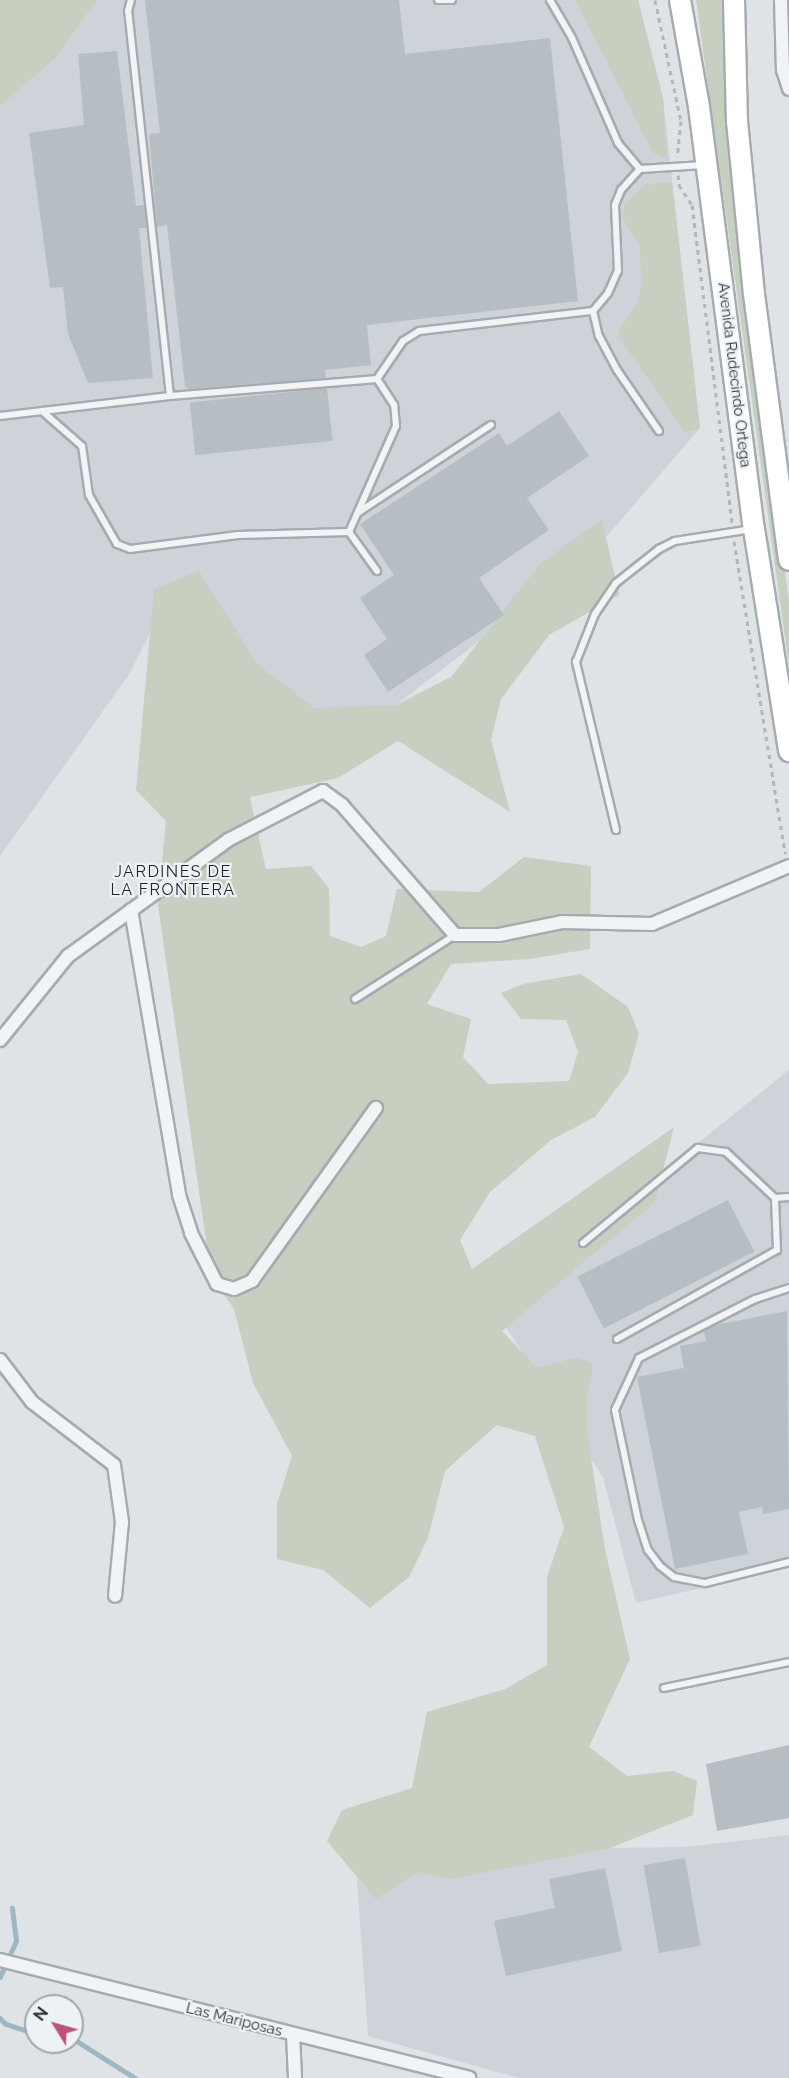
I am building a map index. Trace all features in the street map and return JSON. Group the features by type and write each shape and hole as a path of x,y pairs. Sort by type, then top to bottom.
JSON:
{"main road":[{"name":"Avenida Rudecindo Ortega","path":"680,0 706,165 754,529 789,751"},
{"name":"Avenida Rudecindo Ortega","path":"734,0 737,121 752,282 789,560"}],"street":[{"path":"781,0 783,70 789,88"},
{"path":"0,1040 68,956 228,840 323,791 342,805 455,935 499,935 562,922 652,924 788,866"},
{"path":"131,910 179,1195 198,1251 217,1284 234,1289 252,1281 376,1108"},
{"path":"0,1359 32,1402 114,1465 122,1522 115,1596"},
{"name":"Las Mariposas","path":"0,1960 461,2077"},
{"path":"293,2036 295,2078"}],"lane":[{"path":"131,0 129,22 170,396"},
{"path":"438,0 452,0"},
{"path":"550,0 572,38 618,143 640,169"},
{"path":"0,416 170,396 377,379 404,341 419,331 593,311 608,293 618,271 615,205 621,190 640,169 706,165"},
{"path":"593,311 600,336 617,370 659,431"},
{"path":"349,532 396,426 394,405 377,379"},
{"path":"41,411 82,446 89,495 117,544 130,549 238,535 349,532"},
{"path":"358,512 491,425"},
{"path":"616,830 576,662 591,623 616,584 643,559 675,541 754,529"},
{"path":"349,532 377,571"},
{"path":"355,999 455,935"},
{"path":"583,1243 698,1148 726,1152 775,1198 777,1250 617,1339"},
{"path":"775,1198 789,1197"},
{"path":"789,1288 755,1299 639,1358 615,1410 638,1520 648,1550 660,1566 674,1577 705,1583 789,1562"},
{"path":"664,1688 789,1662"}],"path":[{"path":"655,0 681,121 679,185 692,205 733,532 788,866"}],"shaded area":[{"path":"0,0 97,0 57,57 0,106"},
{"path":"97,0 638,0 663,98 700,428 589,557 371,724 328,762 153,627 130,673 0,856 0,106 57,57"},
{"path":"575,0 638,0 663,98 667,159 653,153"},
{"path":"696,0 727,0 756,354 789,601 789,666"},
{"path":"672,182 700,428 685,433 617,334 637,302 641,288 640,246 623,219 624,206 645,185"},
{"path":"602,519 619,595 549,635 501,699 491,740 510,812 398,741 338,778 250,797 266,869 311,866 329,888 330,936 361,947 386,936 397,889 479,892 524,857 591,866 590,949 529,959 451,964 427,1004 471,1019 463,1057 488,1084 569,1081 578,1052 566,1020 521,1019 501,993 523,984 581,974 628,1007 639,1034 628,1073 595,1117 551,1140 490,1192 460,1240 472,1269 674,1127 655,1202 502,1331 537,1368 578,1357 593,1365 587,1397 587,1432 605,1549 630,1659 589,1747 627,1776 673,1771 697,1781 693,1815 610,1848 451,1879 417,1872 376,1899 327,1841 342,1810 412,1788 427,1712 505,1689 547,1665 547,1577 564,1527 535,1436 497,1425 445,1471 428,1538 409,1577 370,1608 323,1570 277,1559 277,1504 292,1456 253,1383 234,1309 211,1276 158,905 166,821 136,790 154,589 199,571 258,665 315,708 396,705 451,677 541,563"},
{"path":"789,1070 789,1568 636,1603 603,1477 493,1307"},
{"path":"789,1835 789,2078 519,2078 368,2036 354,1837 610,1848 686,1847"}],"building":[{"path":"145,0 399,0 405,54 550,38 578,301 367,325 371,365 325,370 326,378 189,389 185,386 167,225 157,227 149,134 160,133"},
{"path":"117,51 136,206 144,205 146,228 139,228 153,378 88,383 68,334 63,287 50,288 29,133 84,125 78,54"},
{"path":"327,388 333,441 195,455 190,402"},
{"path":"559,411 589,456 527,498 549,530 479,578 504,615 388,692 364,655 387,639 360,598 394,575 360,524 499,433 507,446"},
{"path":"728,1200 754,1252 604,1328 577,1277"},
{"path":"787,1311 789,1509 763,1514 762,1507 739,1512 748,1554 675,1569 637,1377 684,1368 680,1346 706,1341 704,1331 715,1325"},
{"path":"789,1745 789,1818 717,1831 706,1764"},
{"path":"685,1858 700,1946 659,1953 644,1865"},
{"path":"605,1868 622,1951 506,1976 494,1921 555,1908 549,1879"}],"waterway":[{"path":"0,1977 16,1941 12,1908"},
{"path":"0,2018 6,2024 24,2030"},
{"path":"84,2046 135,2078"}],"district":[{"name":"JARDINES DE LA FRONTERA","path":"173,881"}]}
